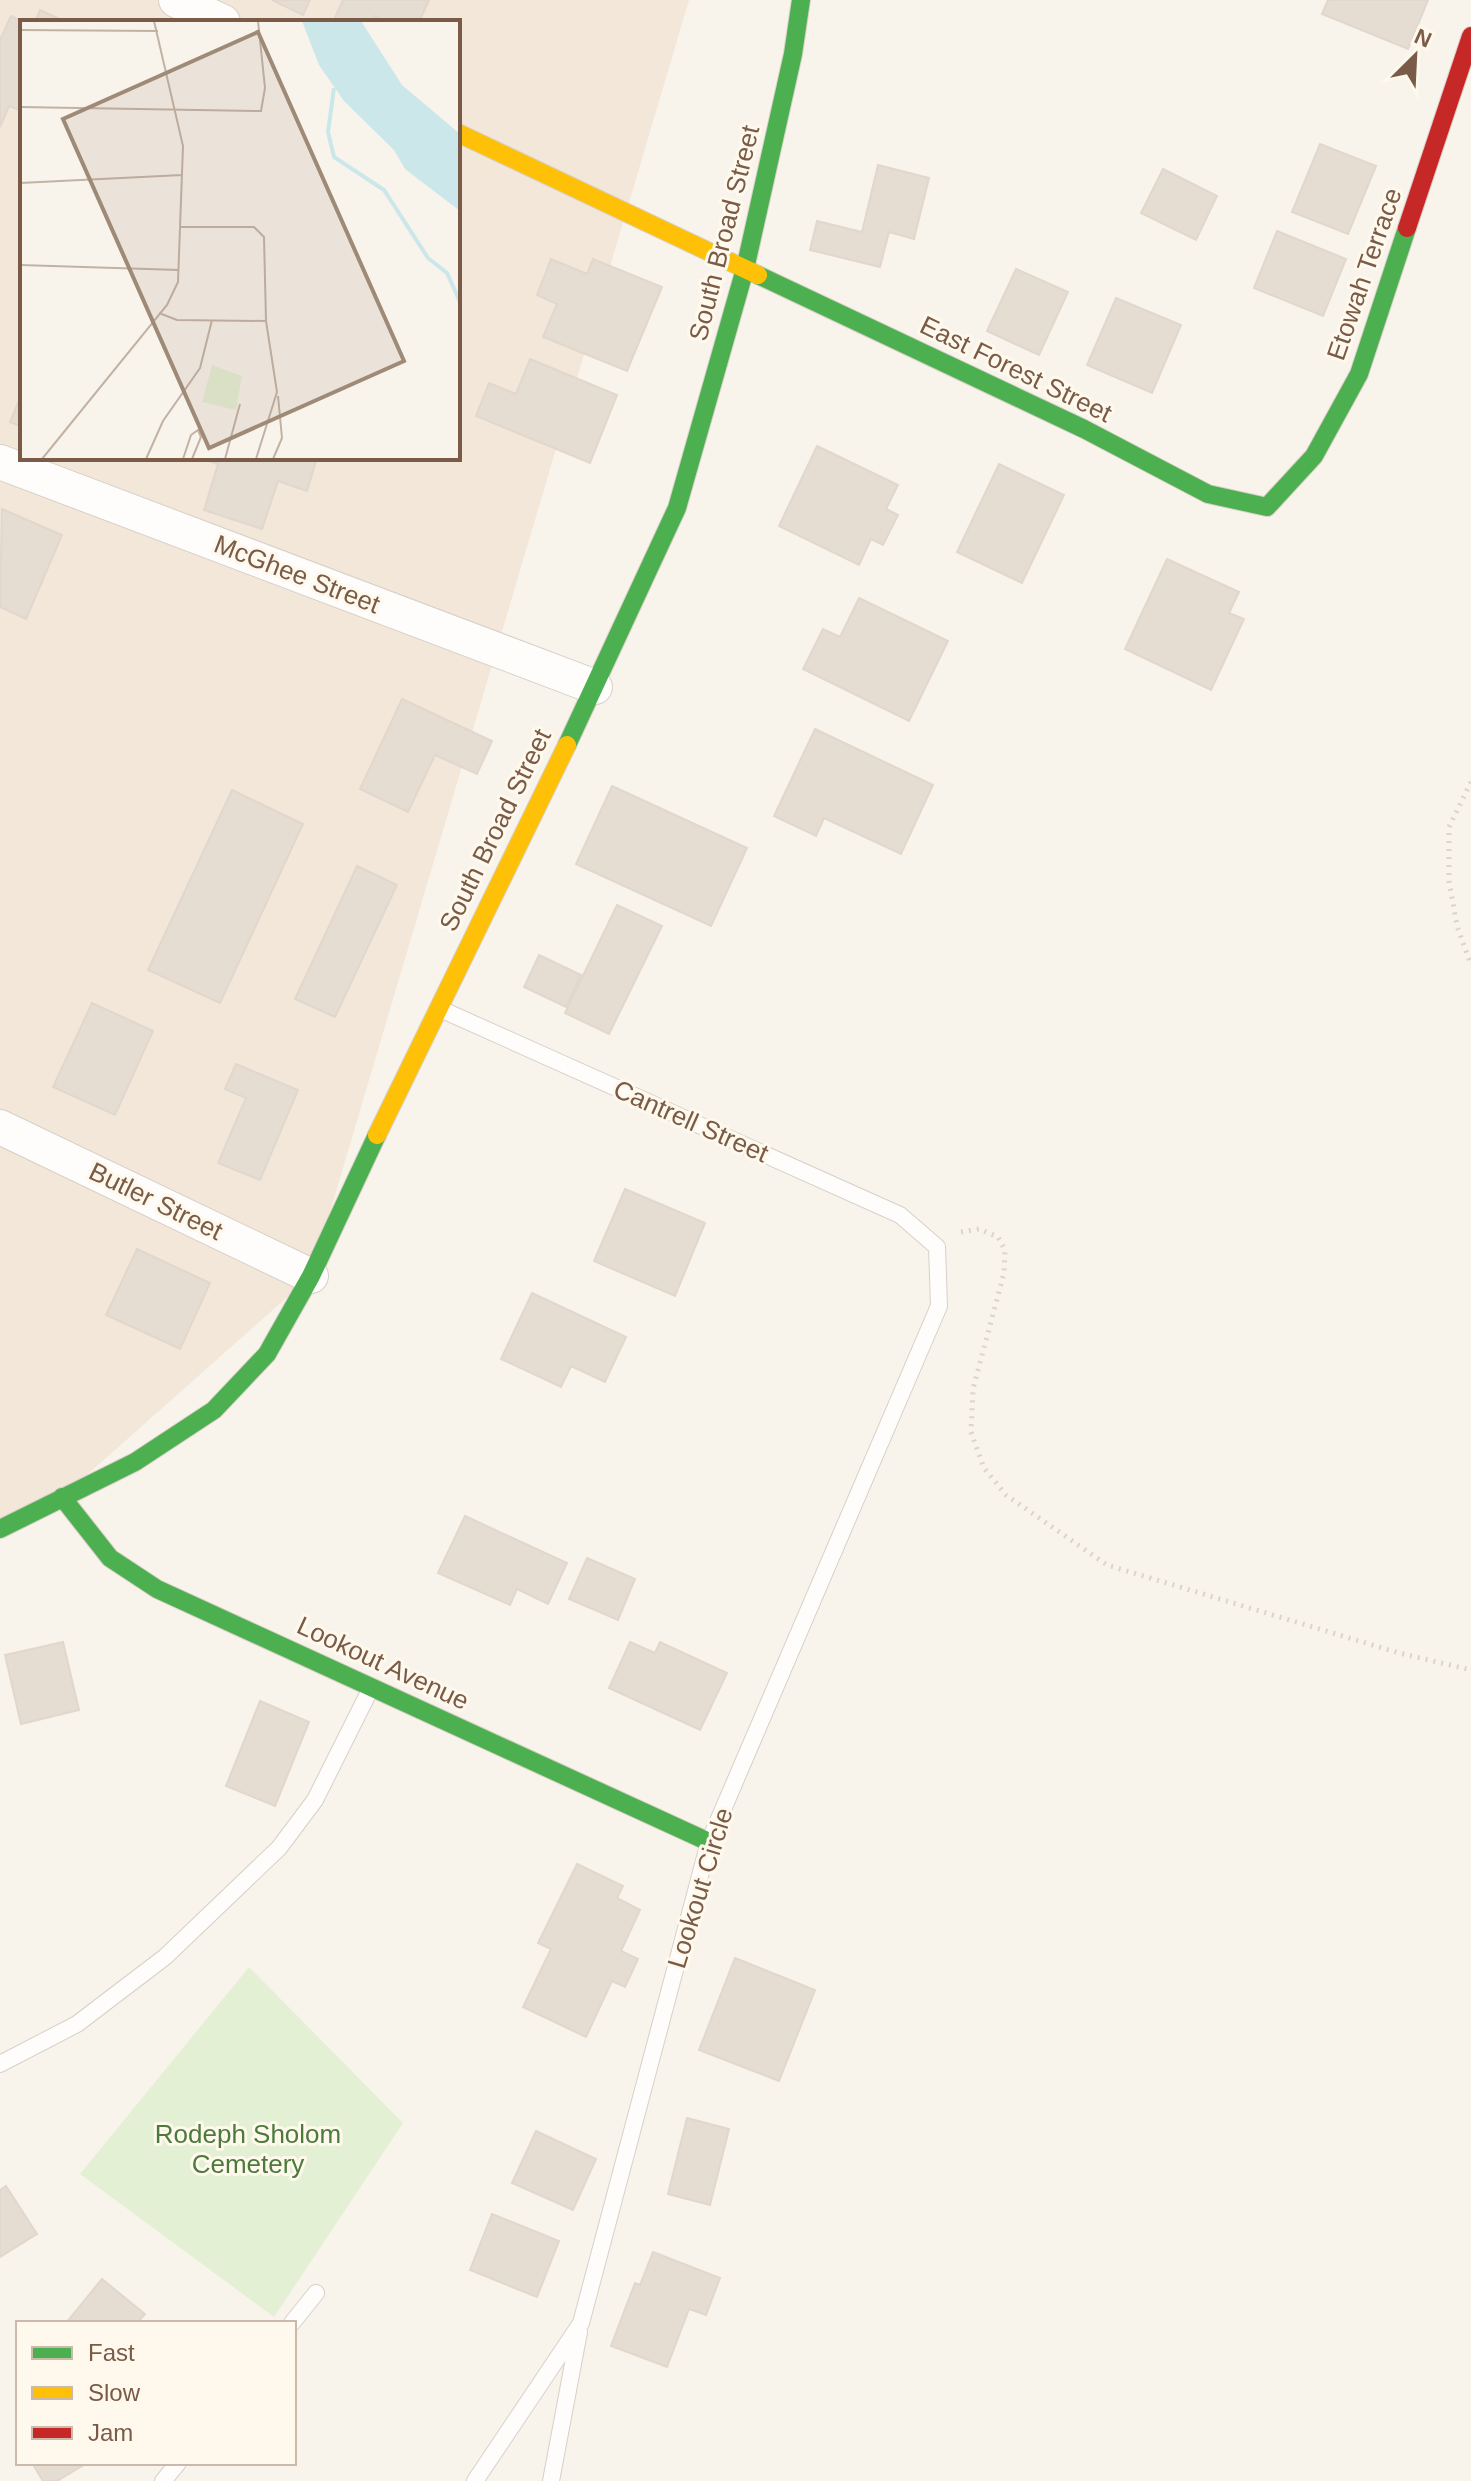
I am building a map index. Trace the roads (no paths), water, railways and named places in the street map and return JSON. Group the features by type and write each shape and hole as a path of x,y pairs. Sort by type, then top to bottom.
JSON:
{"street":[{"path":"176,0 219,20"},
{"name":"South Broad Street","path":"0,1529 135,1462 214,1410 267,1354 311,1276 437,1008 595,687 677,508 745,269 793,54 801,0"},
{"name":"Etowah Terrace","path":"1267,507 1314,456 1359,374 1471,36"},
{"name":"East Forest Street","path":"460,134 1084,429 1208,494 1267,507"},
{"name":"McGhee Street","path":"0,462 595,687"},
{"name":"Butler Street","path":"0,1127 311,1276"},
{"name":"Lookout Avenue","path":"62,1497 110,1558 157,1589 709,1842"}],"lane":[{"name":"Cantrell Street","path":"437,1008 900,1215 937,1247"},
{"name":"Lookout Circle","path":"475,2481 581,2323 709,1842 939,1306 937,1247"},
{"path":"0,2064 77,2024 152,1966 279,1848 315,1800 372,1686"},
{"path":"294,2321 316,2293"},
{"path":"551,2481 581,2323"},
{"path":"163,2481 176,2465"}],"park label":[{"name":"Rodeph Sholom Cemetery","path":"248,2149"}]}
